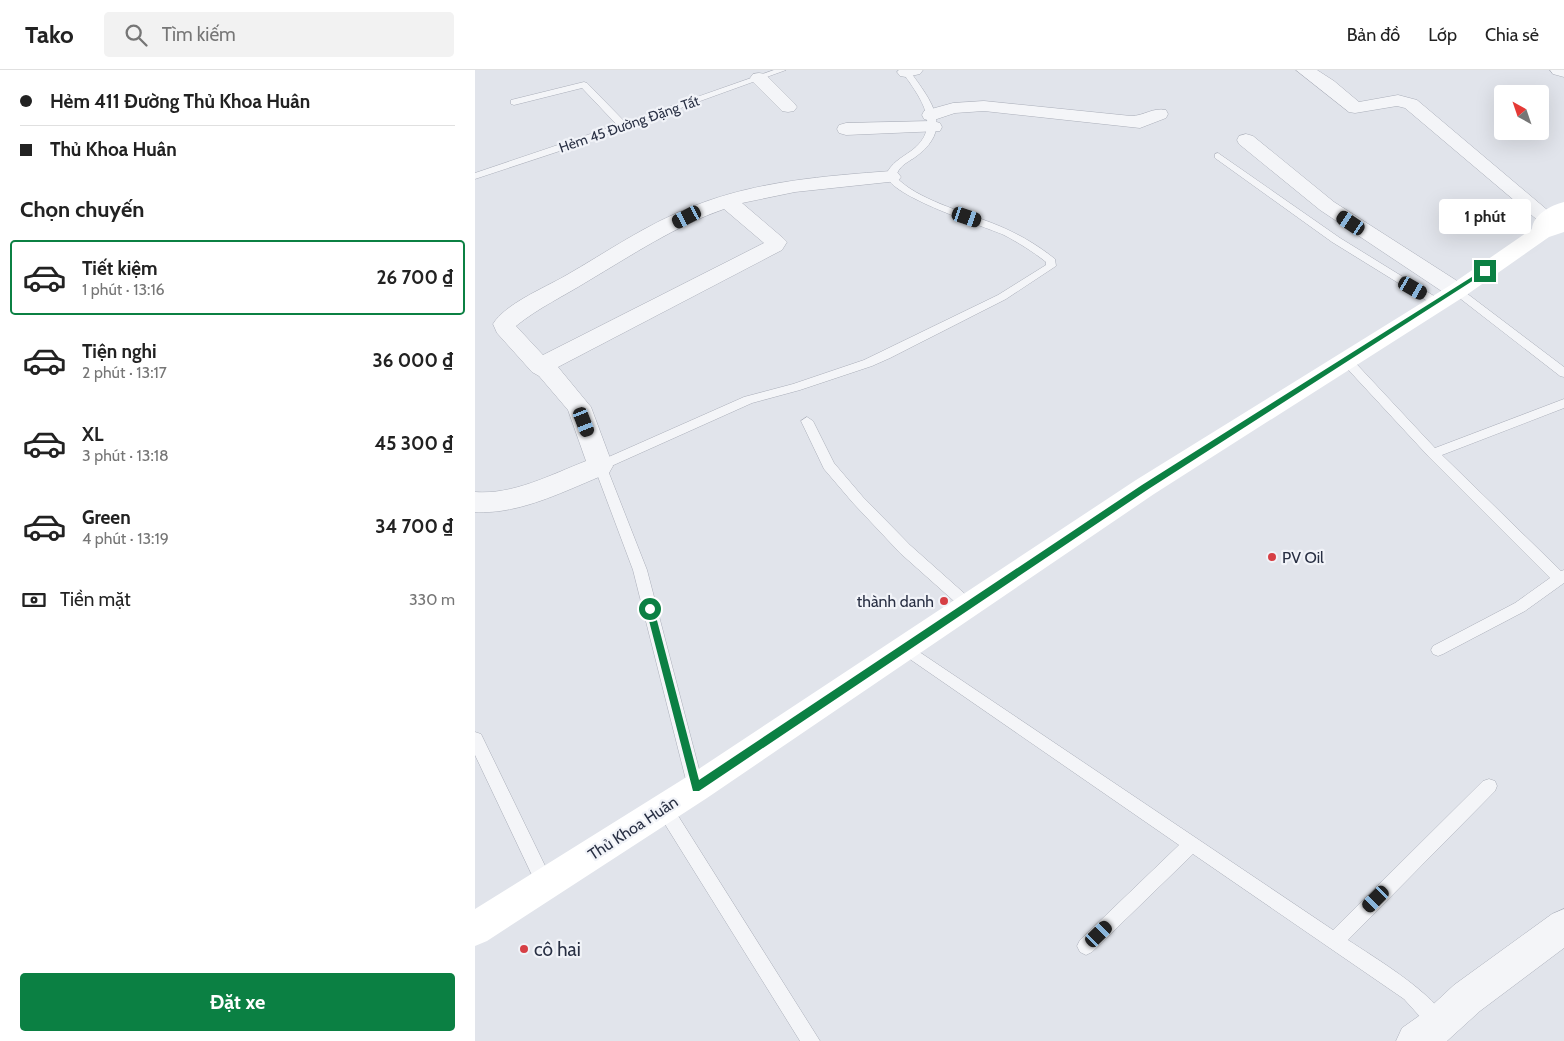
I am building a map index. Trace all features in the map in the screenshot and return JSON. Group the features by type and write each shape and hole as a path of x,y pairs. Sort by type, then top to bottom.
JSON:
{"main road":[{"name":"Thủ Khoa Huân","path":"475,929 696,788 1145,488 1447,297 1557,223"}],"street":[{"path":"1305,70 1328,85 1355,108 1398,100 1411,104 1557,223"},
{"path":"1559,70 1564,72"},
{"path":"759,78 787,108"},
{"path":"846,129 932,121 953,108 984,106 1131,122 1140,122 1159,114"},
{"path":"1246,140 1283,168 1327,206 1447,297"},
{"path":"475,502 490,503 509,499 600,466 579,407 547,370 540,366 505,328 504,324 509,320 661,230 701,210 727,201 775,190 891,177"},
{"path":"540,366 775,246 776,242 727,201"},
{"path":"1429,1035 1467,998 1564,926"}],"lane":[{"name":"Hẻm 45 Đường Đặng Tất","path":"475,176 783,70"},
{"path":"696,788 640,570 600,466 748,400 805,384 887,355 1002,297 1051,266 1051,262 1034,247 986,223 939,207 896,184 891,177 891,172 929,139 932,121 908,71"},
{"path":"514,102 584,85 623,126"},
{"path":"1218,156 1336,240 1447,297 1564,372"},
{"path":"1346,360 1433,454 1562,578 1520,606 1438,650"},
{"path":"1433,454 1564,403"},
{"path":"807,421 829,466 858,500 905,549 969,606"},
{"path":"906,649 1410,993 1429,1035"},
{"path":"475,739 545,884"},
{"path":"1333,941 1489,786"},
{"path":"664,808 811,1041"},
{"path":"1086,946 1192,844"}],"place":[{"name":"PV Oil","path":"1272,557"},
{"name":"thành danh","path":"944,601"},
{"name":"cô hai","path":"524,949"}],"route":[{"path":"650,609 696,788 1145,488 1457,291 1485,271"}]}
